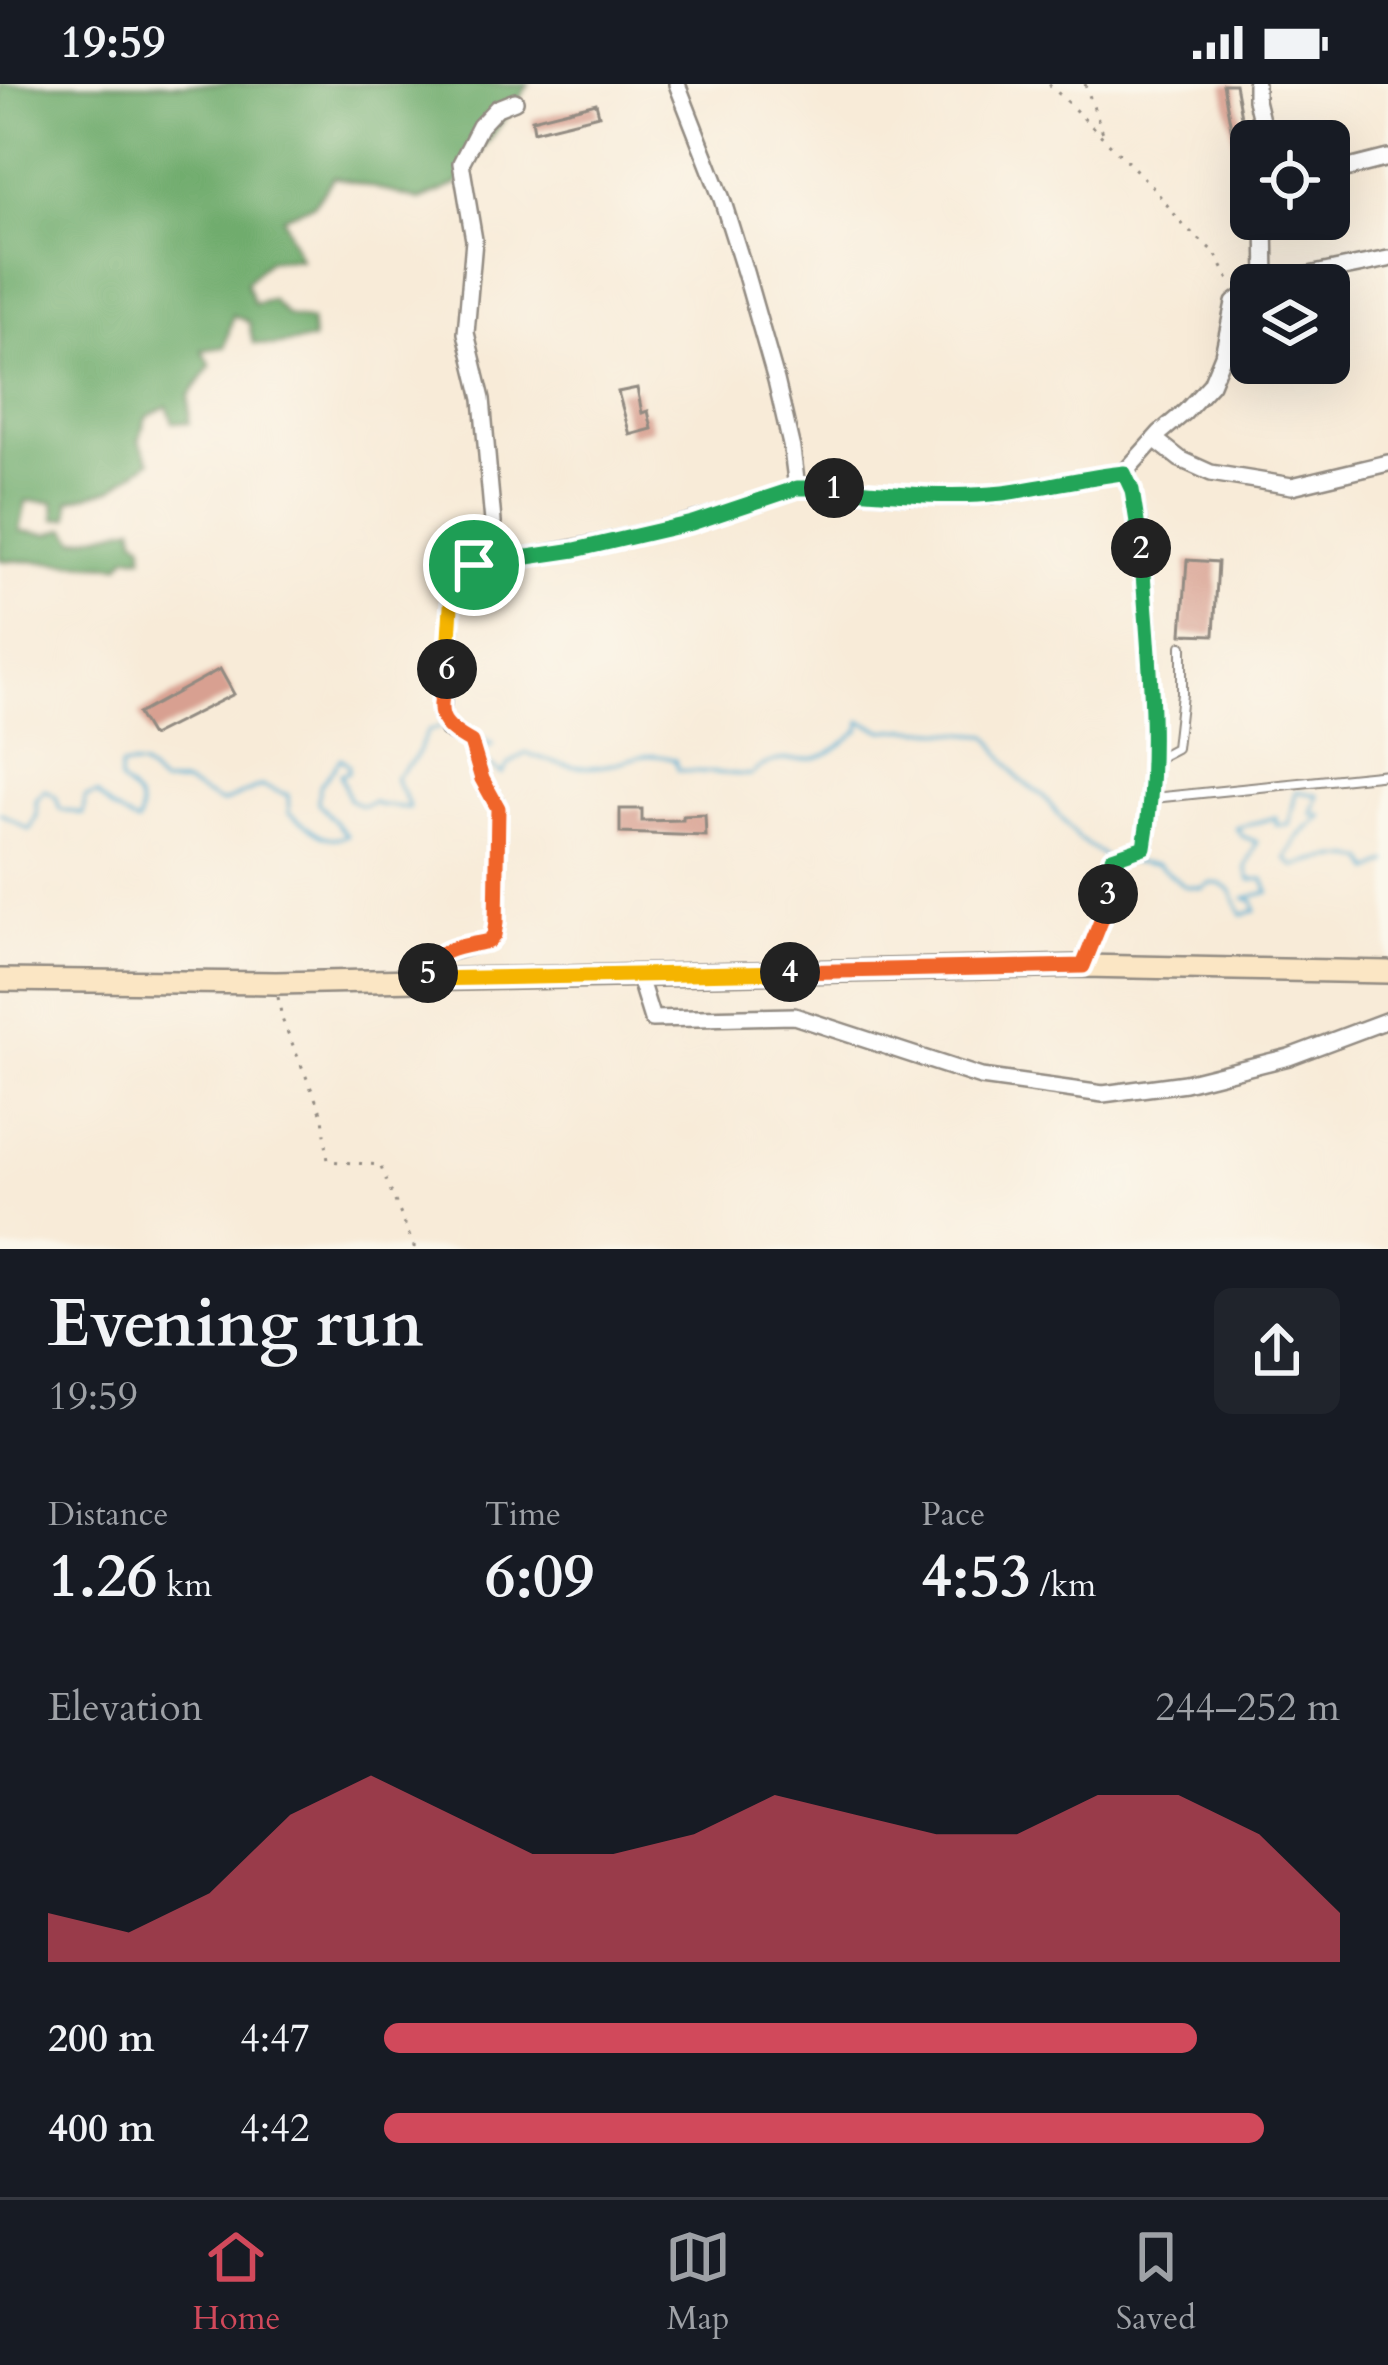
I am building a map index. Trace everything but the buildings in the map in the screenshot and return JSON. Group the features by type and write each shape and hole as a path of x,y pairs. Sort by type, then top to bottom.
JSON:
{"main road":[{"path":"0,980 276,983 1083,966 1388,972"}],"street":[{"path":"677,84 745,272 776,380 797,488"},
{"path":"1256,84 1261,120"},
{"path":"474,565 486,547 493,522 482,399 466,333 473,240 461,163 480,126 497,108 515,101"},
{"path":"1350,168 1388,158"},
{"path":"1350,268 1388,259"},
{"path":"426,979 436,956 489,941 496,923 498,808 482,779 471,742 448,730 441,715 453,576 462,568 575,550 692,523 797,488 941,496 1004,493 1124,473 1211,384 1223,355 1230,313"},
{"path":"1156,440 1180,459 1211,473 1292,486 1388,463"},
{"path":"1083,966 1106,905 1112,858 1144,847 1153,798 1140,538 1132,490 1124,473"},
{"path":"638,974 652,1018 794,1016 980,1077 1103,1094 1186,1083 1289,1057 1388,1020"}],"lane":[{"path":"1154,760 1176,748 1182,646"},
{"path":"1153,798 1388,774"}],"path":[{"path":"1049,84 1151,185 1184,226 1230,267"},
{"path":"1084,84 1106,139"},
{"path":"276,983 282,1019 323,1117 328,1161 380,1165 415,1249"}],"green space":[{"path":"0,84 529,84 458,184 420,200 334,177 314,204 283,217 300,259 269,260 246,282 254,304 272,300 288,316 311,321 313,340 273,346 253,343 249,322 233,315 225,347 202,350 211,366 189,396 189,423 173,422 167,406 146,417 139,441 150,461 112,489 69,501 69,518 55,519 54,502 26,501 20,531 49,534 66,528 76,540 134,526 135,537 143,543 143,556 127,556 120,565 0,560"}],"waterway":[{"path":"484,761 502,774 526,753 583,767 651,755 675,760 678,770 751,775 779,760 827,754 860,730 861,721 884,731 988,735 1019,779 1043,796 1078,838 1105,857"},
{"path":"0,813 30,830 37,815 36,800 45,790 56,797 60,809 83,814 85,797 97,794 137,824 138,800 120,782 120,767 136,766 161,784 185,784 222,803 261,786 288,795 289,813 316,833 339,838 347,835 318,803 319,787 341,758 349,766 348,772 340,774 349,799 362,806 374,802 409,808 395,777 415,758 428,731 440,727"},
{"path":"467,731 493,744 480,752"},
{"path":"1126,861 1157,864 1185,886 1221,884 1231,891 1242,915 1256,911 1254,901 1245,898 1269,892 1264,879 1250,880 1246,868 1257,842 1236,828 1276,817 1276,825 1289,825 1296,791 1318,795 1312,814 1322,816 1298,837 1286,859 1295,867 1348,858 1366,860 1372,871 1388,862"}],"route":[{"path":"1124,473 1132,490 1140,538 1153,798 1144,847 1112,858 1106,905 1083,966 426,979 436,956 489,941 496,923 498,808 482,779 471,742 448,730 441,715 453,576 474,565 575,550 692,523 811,486 941,496 1004,493 1124,473"}]}
